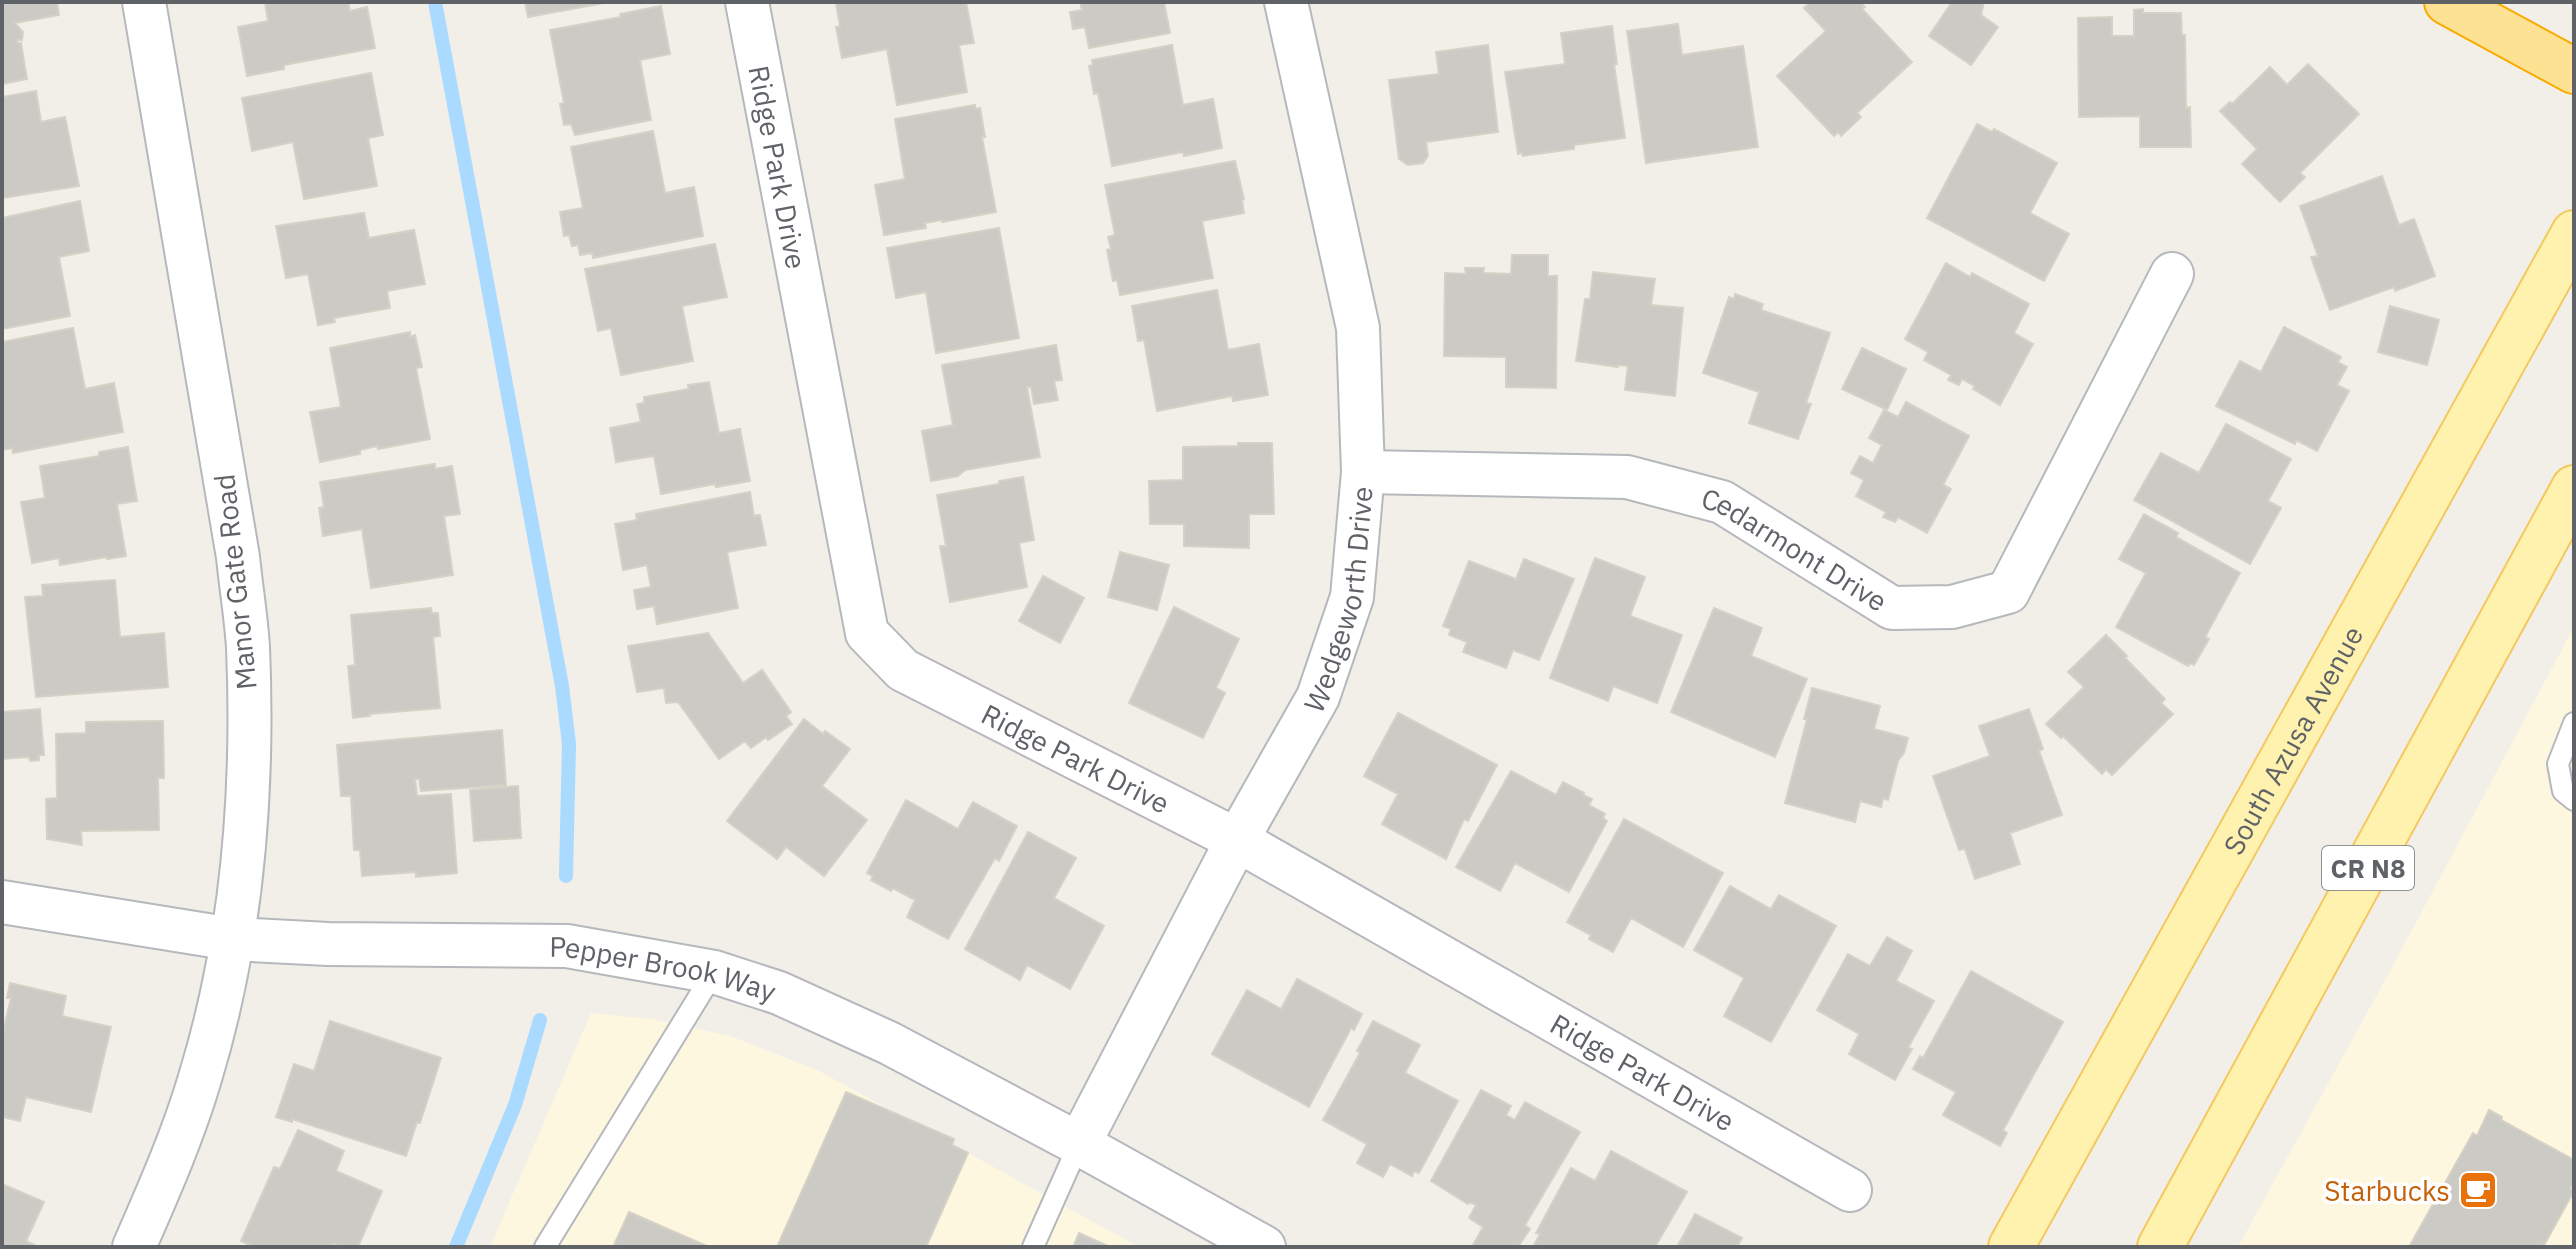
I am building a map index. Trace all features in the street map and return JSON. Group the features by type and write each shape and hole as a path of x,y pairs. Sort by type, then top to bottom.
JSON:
{"highway":[{"path":"2447,2 2574,71"}],"main road":[{"name":"South Azusa Avenue","path":"2011,1247 2574,233"},
{"name":"CR N8","path":"2160,1247 2574,488"}],"street":[{"name":"Manor Gate Road","path":"134,1247 181,1136 201,1077 218,1009 232,939 246,820 249,736 248,645 238,557 144,2"},
{"name":"Ridge Park Drive","path":"747,2 867,633 903,670 1237,840 1850,1190"},
{"name":"Wedgeworth Drive","path":"1079,1144 1237,840 1318,697 1352,597 1363,472 1358,328 1286,2"},
{"name":"Cedarmont Drive","path":"1363,472 1627,477 1722,502 1892,608 1952,607 2008,592 2172,274"},
{"name":"Pepper Brook Way","path":"2,902 232,939 328,944 567,946 714,972 779,993 889,1043 1264,1247"}],"lane":[{"path":"2574,723 2558,764 2563,791 2574,800"},
{"path":"545,1247 714,972"},
{"path":"1033,1247 1079,1144"}],"shaded area":[{"path":"2574,627 2574,1247 2238,1247 2389,973"},
{"path":"591,1013 652,1019 730,1036 817,1070 1139,1247 490,1247"}],"building":[{"path":"2,2 57,2 59,15 15,23 23,32 22,40 17,40 18,44 21,43 27,79 2,84"},
{"path":"265,2 348,2 350,11 367,7 375,48 284,65 284,69 247,76 238,27 268,21"},
{"path":"525,2 609,2 528,17"},
{"path":"966,2 974,43 959,45 967,92 897,105 887,49 842,58 836,27 840,27 836,3"},
{"path":"1080,2 1164,2 1170,33 1089,48 1085,27 1073,29 1070,12 1082,10"},
{"path":"1810,2 1860,2 1865,7 1862,9 1912,62 1857,113 1861,117 1841,136 1838,132 1834,136 1777,76 1826,31 1804,8"},
{"path":"1952,2 1984,2 1981,15 1998,27 1971,65 1929,36"},
{"path":"661,6 670,54 640,60 651,120 575,135 571,124 564,125 560,104 564,103 550,30"},
{"path":"2143,9 2143,13 2181,13 2191,147 2140,147 2140,116 2079,117 2078,18 2112,17 2112,36 2134,36 2134,10"},
{"path":"1678,24 1682,55 1743,46 1758,147 1646,163 1627,31"},
{"path":"1612,26 1617,64 1614,65 1625,138 1574,145 1574,149 1523,156 1522,153 1518,154 1505,72 1565,64 1561,33"},
{"path":"1172,45 1183,105 1213,99 1222,148 1112,166 1098,93 1094,94 1089,66 1093,65 1092,60"},
{"path":"1488,45 1498,132 1426,142 1428,156 1423,163 1408,165 1399,159 1389,80 1439,74 1436,52"},
{"path":"2308,64 2359,114 2300,173 2305,177 2280,202 2242,164 2257,149 2220,111 2230,102 2232,104 2270,67 2287,85"},
{"path":"371,73 383,135 368,138 377,186 304,199 293,142 252,151 242,98"},
{"path":"36,91 41,122 65,117 79,186 2,198 2,97"},
{"path":"975,105 975,109 980,108 985,137 982,137 996,212 925,223 926,228 884,235 875,185 905,179 895,119"},
{"path":"1977,124 1992,132 1994,129 2057,163 2030,213 2069,234 2044,281 1927,218"},
{"path":"653,131 665,193 694,187 703,236 593,258 592,253 580,255 578,245 572,246 569,235 564,236 560,212 583,208 571,147"},
{"path":"1235,161 1244,213 1202,221 1213,278 1120,295 1117,280 1113,281 1107,250 1111,249 1108,237 1115,235 1105,185"},
{"path":"2382,176 2399,225 2414,219 2435,276 2330,310 2311,257 2318,256 2300,206"},
{"path":"80,201 89,251 59,257 70,316 2,329 2,218"},
{"path":"364,213 369,238 414,230 425,284 387,291 390,308 334,318 335,322 318,325 308,274 286,278 276,226"},
{"path":"999,228 1019,338 936,353 926,292 896,298 887,248"},
{"path":"715,244 727,297 682,306 693,361 621,375 611,328 598,331 585,269"},
{"path":"1512,255 1548,255 1548,276 1557,276 1556,388 1506,387 1506,357 1444,356 1445,273 1466,274 1465,268 1484,268 1483,273 1511,274"},
{"path":"1946,263 1970,277 1972,273 2029,304 2014,333 2033,344 2000,405 1962,379 1959,385 1948,380 1951,375 1924,360 1928,352 1905,339"},
{"path":"1593,272 1655,279 1651,305 1683,308 1675,396 1625,390 1628,366 1576,361 1585,299 1590,299"},
{"path":"1217,290 1228,350 1259,344 1268,395 1233,401 1232,396 1157,411 1144,340 1138,341 1132,306"},
{"path":"1735,294 1763,304 1761,310 1830,333 1806,403 1811,404 1798,439 1749,423 1759,392 1703,373 1729,297 1734,299"},
{"path":"2390,306 2439,320 2427,365 2378,352"},
{"path":"2284,327 2341,357 2338,362 2347,367 2337,385 2349,391 2317,451 2296,440 2295,444 2216,406 2240,361 2261,372"},
{"path":"73,328 85,389 114,383 123,432 13,453 12,448 2,450 2,342"},
{"path":"410,332 410,337 415,335 422,367 416,368 430,439 378,449 377,446 360,450 360,454 320,462 310,412 341,407 330,348"},
{"path":"1056,345 1062,380 1054,381 1058,400 1034,404 1031,387 1027,387 1040,457 965,470 958,476 931,481 922,431 953,425 942,365"},
{"path":"1862,348 1906,369 1887,410 1842,389"},
{"path":"709,382 719,433 740,429 750,481 661,494 654,456 616,462 610,428 641,422 637,404 644,403 644,397"},
{"path":"1906,402 1969,436 1943,485 1951,489 1927,533 1898,517 1895,522 1883,517 1886,512 1856,496 1864,480 1851,473 1860,456 1873,463 1882,445 1869,438 1884,410 1898,417"},
{"path":"2226,424 2291,459 2268,501 2281,508 2250,564 2134,500 2161,453 2199,473"},
{"path":"1238,443 1272,443 1274,514 1249,514 1249,548 1184,546 1184,524 1150,524 1149,481 1183,480 1183,447 1238,446"},
{"path":"128,447 137,501 117,504 126,556 60,565 59,558 32,563 21,502 45,498 40,466 99,456 99,452"},
{"path":"435,464 435,469 452,466 460,514 444,516 453,575 371,588 362,529 323,536 319,508 324,507 320,482"},
{"path":"1023,477 1034,540 1019,543 1027,587 950,602 940,546 946,546 937,495"},
{"path":"750,492 754,516 760,515 766,545 727,552 738,608 657,624 654,606 637,609 634,590 651,587 647,565 623,570 615,524 637,520 636,514"},
{"path":"2144,514 2178,533 2176,537 2240,573 2205,637 2209,639 2194,665 2190,663 2188,666 2116,627 2146,573 2119,559"},
{"path":"1120,552 1169,565 1157,610 1108,597"},
{"path":"1595,558 1645,577 1630,616 1682,635 1657,703 1613,686 1608,701 1550,678"},
{"path":"1524,559 1574,579 1539,660 1513,650 1506,668 1463,652 1467,642 1449,635 1451,629 1443,626 1469,561 1516,579"},
{"path":"1043,576 1084,598 1060,643 1019,621"},
{"path":"115,580 120,637 164,633 168,687 36,697 25,597 43,596 42,585"},
{"path":"1174,607 1239,639 1216,688 1225,693 1203,738 1129,703"},
{"path":"431,608 432,613 438,613 440,636 433,637 440,708 353,718 348,666 355,665 351,615"},
{"path":"1714,608 1762,628 1751,656 1807,679 1775,757 1671,712"},
{"path":"708,633 743,683 762,670 791,712 786,716 792,724 768,740 766,737 751,748 745,741 719,759 678,702 666,703 664,688 637,692 628,646"},
{"path":"2106,635 2165,699 2161,703 2173,714 2112,775 2106,769 2102,774 2046,724 2084,687 2068,672"},
{"path":"1812,688 1880,706 1874,729 1908,738 1898,761 1888,800 1883,798 1881,807 1860,801 1855,822 1785,803"},
{"path":"40,709 44,755 39,755 39,760 30,761 29,757 2,759 2,712"},
{"path":"2029,709 2043,749 2039,751 2062,815 2010,833 2020,864 1975,879 1965,849 1959,850 1933,776 1990,756 1979,726"},
{"path":"1398,713 1497,765 1468,821 1464,819 1446,859 1382,824 1398,794 1364,776"},
{"path":"804,719 850,749 822,786 867,820 824,876 786,847 777,859 727,821"},
{"path":"163,721 164,778 158,778 159,830 81,831 82,845 47,839 46,799 57,798 56,734 86,733 86,722"},
{"path":"502,730 506,785 421,791 419,779 415,779 417,796 451,794 457,873 416,877 416,872 362,876 360,850 354,850 351,796 341,796 337,745"},
{"path":"1511,771 1556,795 1563,782 1592,799 1589,805 1605,814 1603,818 1607,821 1569,892 1515,863 1500,891 1456,867"},
{"path":"518,786 521,838 474,841 470,790"},
{"path":"906,800 958,829 973,802 1017,826 999,861 995,858 948,939 907,917 915,900 871,880 873,876 867,873"},
{"path":"1624,819 1723,873 1683,947 1631,918 1613,952 1567,922"},
{"path":"1028,832 1076,858 1054,898 1104,926 1070,989 1027,965 1020,980 965,949"},
{"path":"1730,886 1771,909 1779,895 1836,926 1771,1042 1724,1016 1744,978 1694,950"},
{"path":"1887,937 1912,951 1896,981 1934,1001 1908,1048 1912,1049 1895,1080 1849,1054 1859,1034 1817,1010 1848,954 1870,966"},
{"path":"1971,971 2063,1022 2003,1130 2007,1133 2000,1146 1943,1115 1956,1092 1913,1069 1920,1056 1923,1058"},
{"path":"1297,979 1362,1014 1354,1030 1351,1028 1309,1107 1212,1054 1247,990 1281,1009"},
{"path":"10,983 66,996 62,1016 111,1027 91,1112 26,1097 20,1121 2,1117 2,1036 11,998 7,998"},
{"path":"330,1021 441,1058 406,1156 292,1119 292,1122 276,1117 294,1064 314,1071"},
{"path":"1373,1021 1420,1045 1405,1073 1458,1101 1419,1173 1414,1171 1412,1176 1390,1164 1383,1177 1357,1163 1367,1144 1323,1120 1360,1053 1357,1051"},
{"path":"1481,1090 1511,1106 1506,1115 1515,1120 1525,1102 1580,1132 1525,1225 1530,1229 1518,1247 1472,1247 1483,1227 1469,1218 1476,1205 1468,1204 1431,1181"},
{"path":"846,1092 954,1139 952,1145 968,1153 926,1247 777,1247"},
{"path":"2489,1110 2502,1117 2501,1120 2572,1159 2574,1157 2574,1182 2570,1189 2574,1191 2543,1247 2409,1247 2473,1133 2477,1136"},
{"path":"298,1130 344,1151 336,1171 382,1191 358,1247 341,1247 333,1243 331,1247 254,1247 241,1241 274,1167 280,1169"},
{"path":"1611,1151 1687,1192 1655,1247 1533,1247 1540,1234 1536,1233 1571,1168 1595,1181"},
{"path":"2,1184 44,1202 26,1241 38,1247 2,1247"},
{"path":"629,1212 709,1247 613,1247"},
{"path":"1695,1214 1742,1238 1737,1247 1677,1247"},
{"path":"1079,1233 1110,1247 1073,1247"}],"waterway":[{"path":"435,2 562,686 569,744 566,876"},
{"path":"456,1247 515,1105 540,1020"}],"place":[{"name":"Starbucks","path":"2478,1190"}]}
